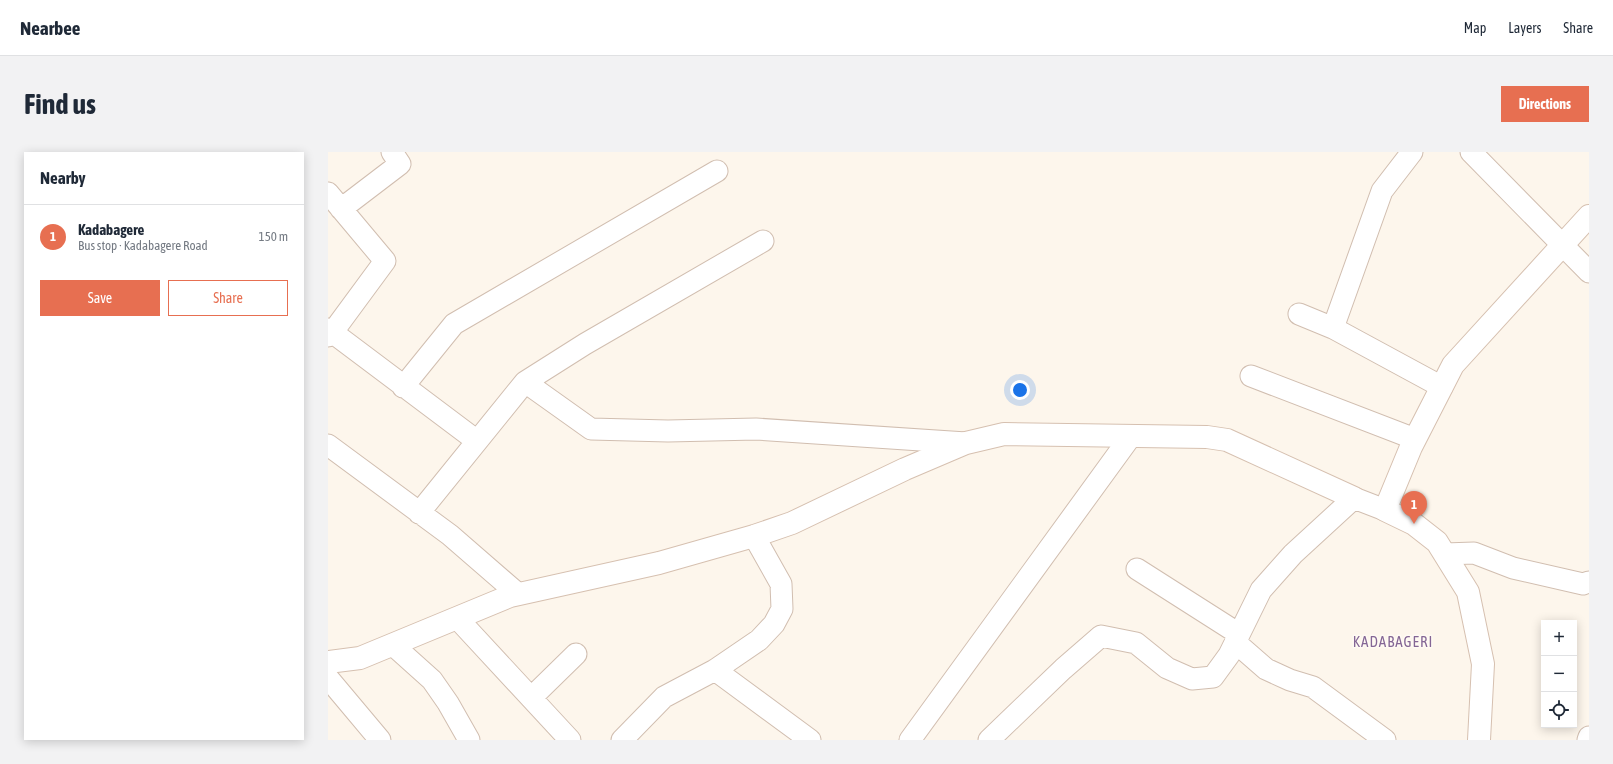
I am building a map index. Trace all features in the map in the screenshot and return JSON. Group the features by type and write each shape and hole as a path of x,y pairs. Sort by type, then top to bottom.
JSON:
{"street":[{"path":"341,209 400,164 392,152"},
{"path":"1333,328 1382,191 1412,152"},
{"path":"1471,152 1589,272"},
{"path":"403,387 454,324 717,171"},
{"path":"328,193 385,261 329,333 477,441"},
{"path":"1385,510 1415,439 1453,365 1589,216"},
{"path":"419,513 525,382 586,344 764,241"},
{"path":"1299,314 1333,328 1442,387"},
{"path":"1252,376 1415,439"},
{"path":"525,382 591,430 668,431 756,429 966,443"},
{"path":"328,662 360,658 510,596 659,563 754,536 792,523 905,469 966,443 1004,434 1208,437 1227,440 1354,498 1385,510 1414,524 1438,542 1468,592 1483,664 1480,740"},
{"path":"910,740 1131,436"},
{"path":"328,445 450,535 518,594"},
{"path":"989,740 1063,669 1101,636 1136,643 1167,668 1192,679 1213,677 1229,655 1261,590 1293,554 1354,498"},
{"path":"622,740 664,697 715,670 759,640 774,624 782,609 782,584 754,536"},
{"path":"1445,554 1474,553 1513,568 1583,584 1589,582"},
{"path":"1137,569 1237,638 1266,669 1290,680 1313,688 1385,740"},
{"path":"458,618 570,740"},
{"path":"393,645 432,680 469,740"},
{"path":"531,698 576,654"},
{"path":"715,670 810,740"},
{"path":"328,678 380,740"}],"place":[{"name":"Kadabagere","path":"1414,524"}],"district":[{"name":"KADABAGERI","path":"1393,641"}]}
